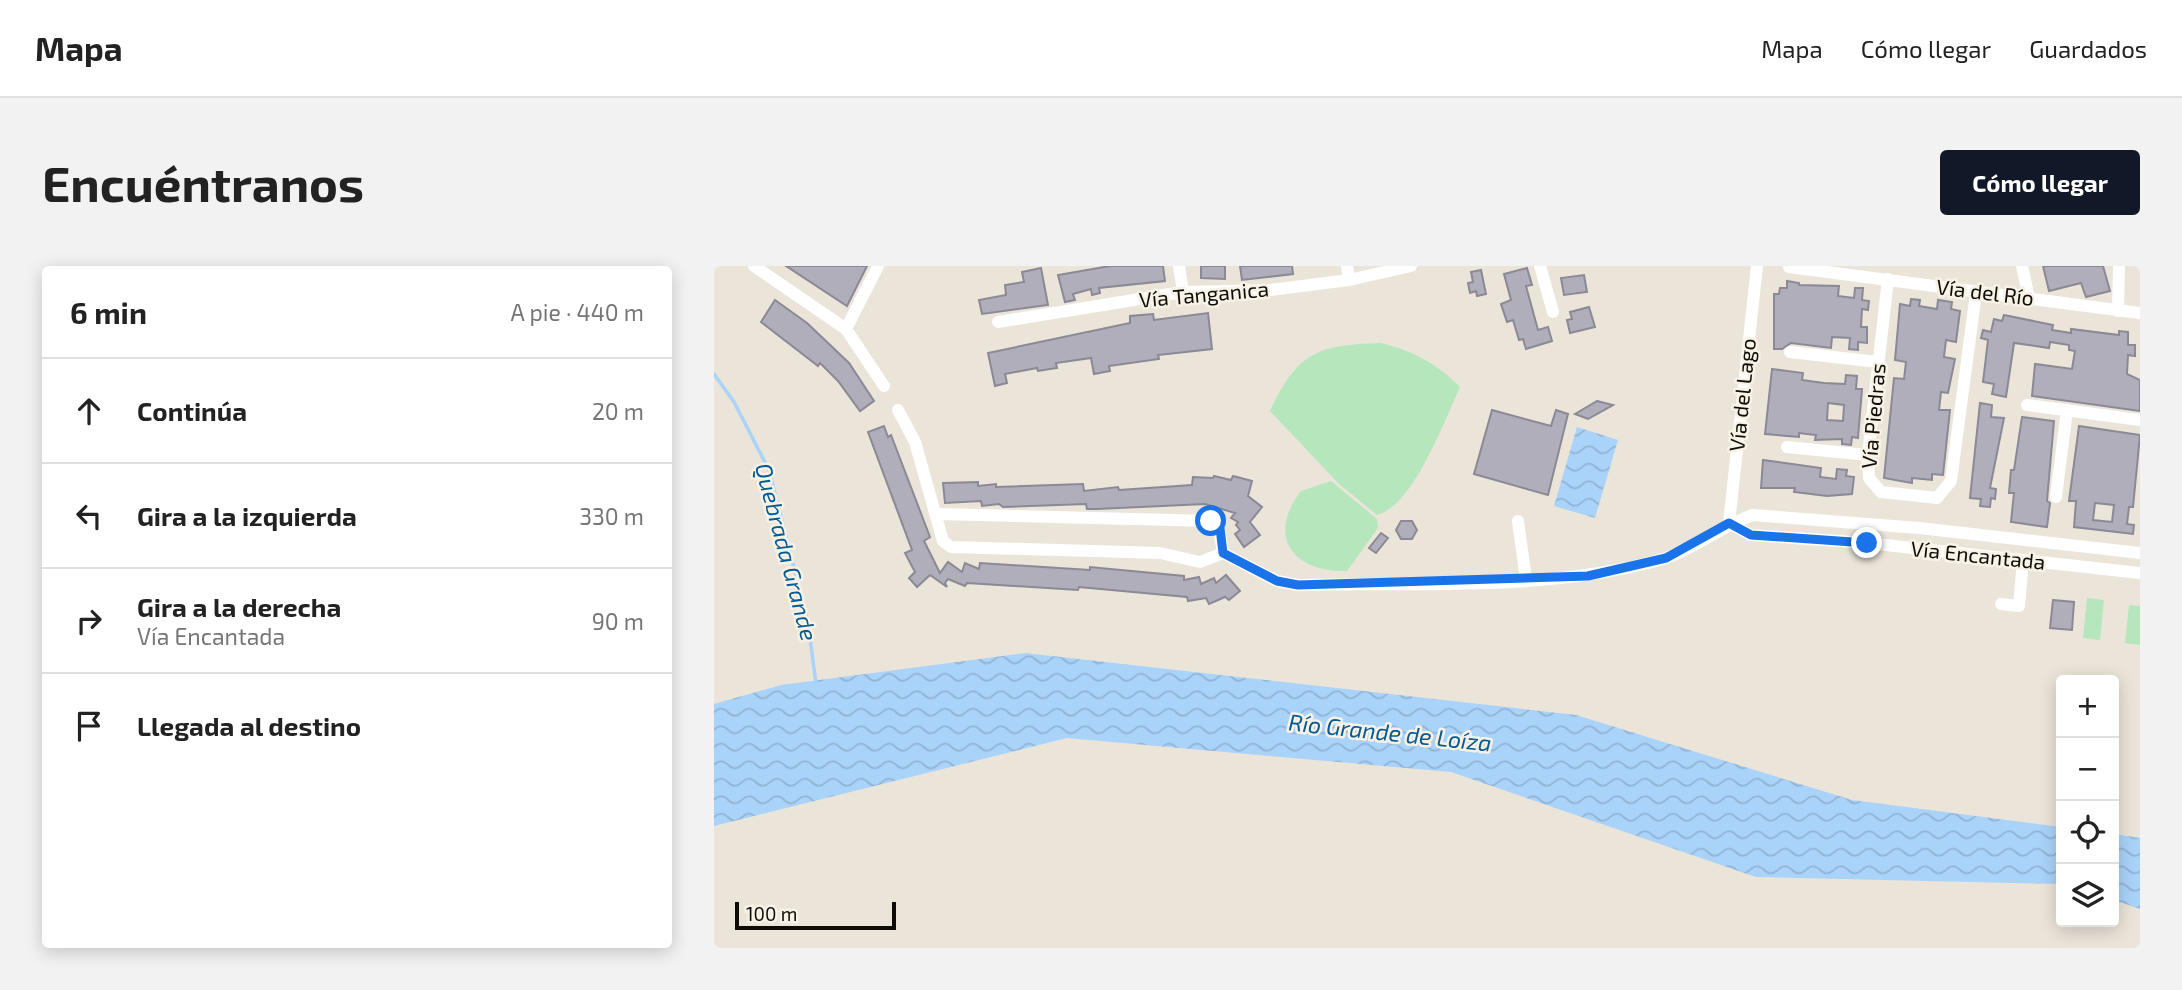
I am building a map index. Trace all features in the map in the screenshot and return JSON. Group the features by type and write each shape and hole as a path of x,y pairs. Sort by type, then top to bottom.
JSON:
{"street":[{"path":"846,329 878,266"},
{"path":"1179,266 1183,292"},
{"path":"1347,266 1349,280"},
{"name":"Vía Tanganica","path":"998,322 1183,292 1270,290 1349,280 1411,266"},
{"path":"1540,266 1553,312"},
{"name":"Vía del Lago","path":"1729,523 1757,266"},
{"path":"2022,266 2029,298"},
{"path":"2118,311 2119,266"},
{"name":"Vía del Río","path":"1788,267 2140,313"},
{"path":"763,269 846,329 884,386"},
{"name":"Vía Piedras","path":"1888,279 1868,455 1868,478 1881,492 1937,498 1951,481 1976,293"},
{"path":"1790,352 1878,362"},
{"path":"2026,405 2140,420"},
{"path":"898,410 915,442 943,541 951,547 1160,553 1200,562 1223,553 1277,581 1298,585 1526,579 1588,576 1666,558 1729,523"},
{"path":"2056,497 2067,410"},
{"path":"1787,447 1868,455"},
{"path":"937,514 1211,521 1220,528 1223,553"},
{"name":"Vía Encantada","path":"1729,523 1754,515 1919,528 2140,553"},
{"path":"1518,521 1526,579"},
{"name":"Vía Encantada","path":"1729,523 1751,535 1867,543 2140,573"},
{"path":"2001,604 2020,606 2023,561"}],"green space":[{"path":"1381,343 1424,359 1460,387 1415,479 1391,508 1377,515 1338,483 1270,411 1290,376 1312,356 1341,346"},
{"path":"1331,481 1377,519 1378,528 1347,571 1312,566 1299,558 1286,537 1286,523 1291,507 1301,491"},
{"path":"2087,598 2104,600 2100,640 2083,638"},
{"path":"2129,605 2140,606 2140,645 2125,643"}],"water":[{"path":"1577,427 1618,440 1595,518 1554,506"},
{"name":"Río Grande de Loíza","path":"1025,653 1576,715 1852,800 2056,826 2056,884 1756,877 1451,772 1067,738 714,826 714,704 781,685"},
{"path":"2119,835 2140,838 2140,909 2119,902"}],"building":[{"path":"786,266 867,266 847,306"},
{"path":"1110,266 1163,266 1165,281 1099,288 1100,293 1092,295 1091,289 1073,294 1075,300 1065,302 1058,275"},
{"path":"1201,266 1225,266 1225,279 1201,278"},
{"path":"1240,266 1292,266 1293,274 1242,280"},
{"path":"2043,266 2103,266 2110,291 2086,297 2081,283 2049,291"},
{"path":"1041,268 1048,305 982,314 979,300 1006,295 1005,285 1024,282 1022,272"},
{"path":"1527,268 1532,285 1526,286 1538,330 1548,327 1552,341 1526,349 1523,339 1519,340 1513,320 1507,322 1501,304 1511,300 1504,274"},
{"path":"1481,270 1486,294 1477,296 1476,291 1470,293 1468,283 1473,282 1471,272"},
{"path":"1584,275 1587,292 1564,295 1561,278"},
{"path":"1787,281 1799,285 1839,286 1838,296 1854,298 1855,288 1863,288 1862,300 1869,301 1868,310 1862,309 1861,327 1867,327 1867,343 1858,342 1858,350 1849,349 1850,338 1832,337 1831,348 1791,343 1782,349 1774,349 1774,294 1779,294 1780,288 1787,288"},
{"path":"1911,299 1920,300 1919,306 1937,309 1938,300 1952,302 1951,309 1960,311 1956,342 1946,340 1944,357 1955,359 1948,393 1941,392 1939,410 1950,410 1943,475 1932,474 1932,480 1912,478 1912,483 1884,478 1894,378 1904,379 1906,362 1895,360 1900,304 1910,306"},
{"path":"775,300 807,323 849,363 874,401 860,411 838,381 820,363 818,366 761,322"},
{"path":"1589,307 1595,327 1570,333 1567,320 1572,319 1570,312"},
{"path":"1208,313 1212,349 1158,355 1159,359 1109,366 1110,371 1094,374 1091,358 1056,363 1057,368 1038,371 1037,368 1005,374 1007,383 995,386 988,353 1130,323 1130,316 1153,314 1154,320"},
{"path":"2004,315 2053,325 2052,330 2071,333 2071,329 2119,335 2119,331 2128,332 2128,345 2135,345 2135,356 2128,355 2127,374 2140,380 2140,411 2032,396 2035,364 2072,369 2075,351 2069,350 2069,345 2050,342 2049,348 2014,343 2006,397 1992,394 1994,384 1983,382 1988,340 1981,338 1983,330 1991,332 1994,319 2002,321"},
{"path":"1772,369 1803,373 1802,380 1824,383 1845,384 1846,375 1857,376 1856,389 1862,389 1858,438 1852,437 1851,445 1842,444 1842,439 1815,440 1816,435 1799,433 1799,437 1765,434","holes":["1828,403 1844,405 1843,421 1827,420"]},
{"path":"1597,401 1613,405 1588,419 1575,414"},
{"path":"1980,403 1992,405 1991,417 2004,418 1990,488 1996,489 1995,499 1991,498 1990,507 1980,506 1981,499 1970,498"},
{"path":"1492,410 1551,426 1556,410 1568,414 1548,495 1474,474"},
{"path":"2022,417 2054,421 2047,527 2011,522 2014,493 2009,493 2011,470 2014,470"},
{"path":"884,426 888,437 891,435 930,537 924,541 940,573 948,562 962,572 965,563 979,569 980,563 1090,570 1090,567 1184,576 1184,580 1199,577 1201,584 1214,578 1216,583 1226,575 1240,591 1229,600 1225,597 1209,604 1206,598 1188,601 1187,597 1079,587 1078,590 967,583 965,586 948,579 945,583 947,587 930,575 917,587 909,578 915,572 905,553 912,550 868,432"},
{"path":"2079,426 2140,435 2133,507 2129,507 2127,524 2134,525 2133,534 2074,527 2076,501 2069,501","holes":["2095,503 2114,505 2112,522 2093,520"]},
{"path":"1763,460 1821,468 1820,477 1836,479 1837,469 1847,470 1846,476 1854,477 1852,494 1827,496 1794,492 1795,488 1761,488"},
{"path":"1214,476 1231,480 1233,476 1252,481 1248,496 1262,507 1250,522 1260,535 1244,547 1235,534 1240,530 1236,525 1238,522 1231,518 1235,513 1205,504 1097,509 1087,509 1086,504 982,506 981,501 945,503 943,483 978,482 978,486 996,484 996,487 1083,484 1084,491 1118,487 1119,490 1192,485 1193,477"},
{"path":"1401,521 1412,521 1417,530 1412,539 1401,539 1396,530"},
{"path":"1381,533 1388,538 1376,553 1369,548"},
{"path":"2053,600 2074,602 2072,630 2050,628"}],"waterway":[{"name":"Quebrada Grande","path":"714,374 734,402 769,470 808,623 816,684"}],"route":[{"path":"1211,521 1220,528 1223,553 1277,581 1298,585 1588,576 1666,558 1729,523 1751,535 1867,543"}]}
